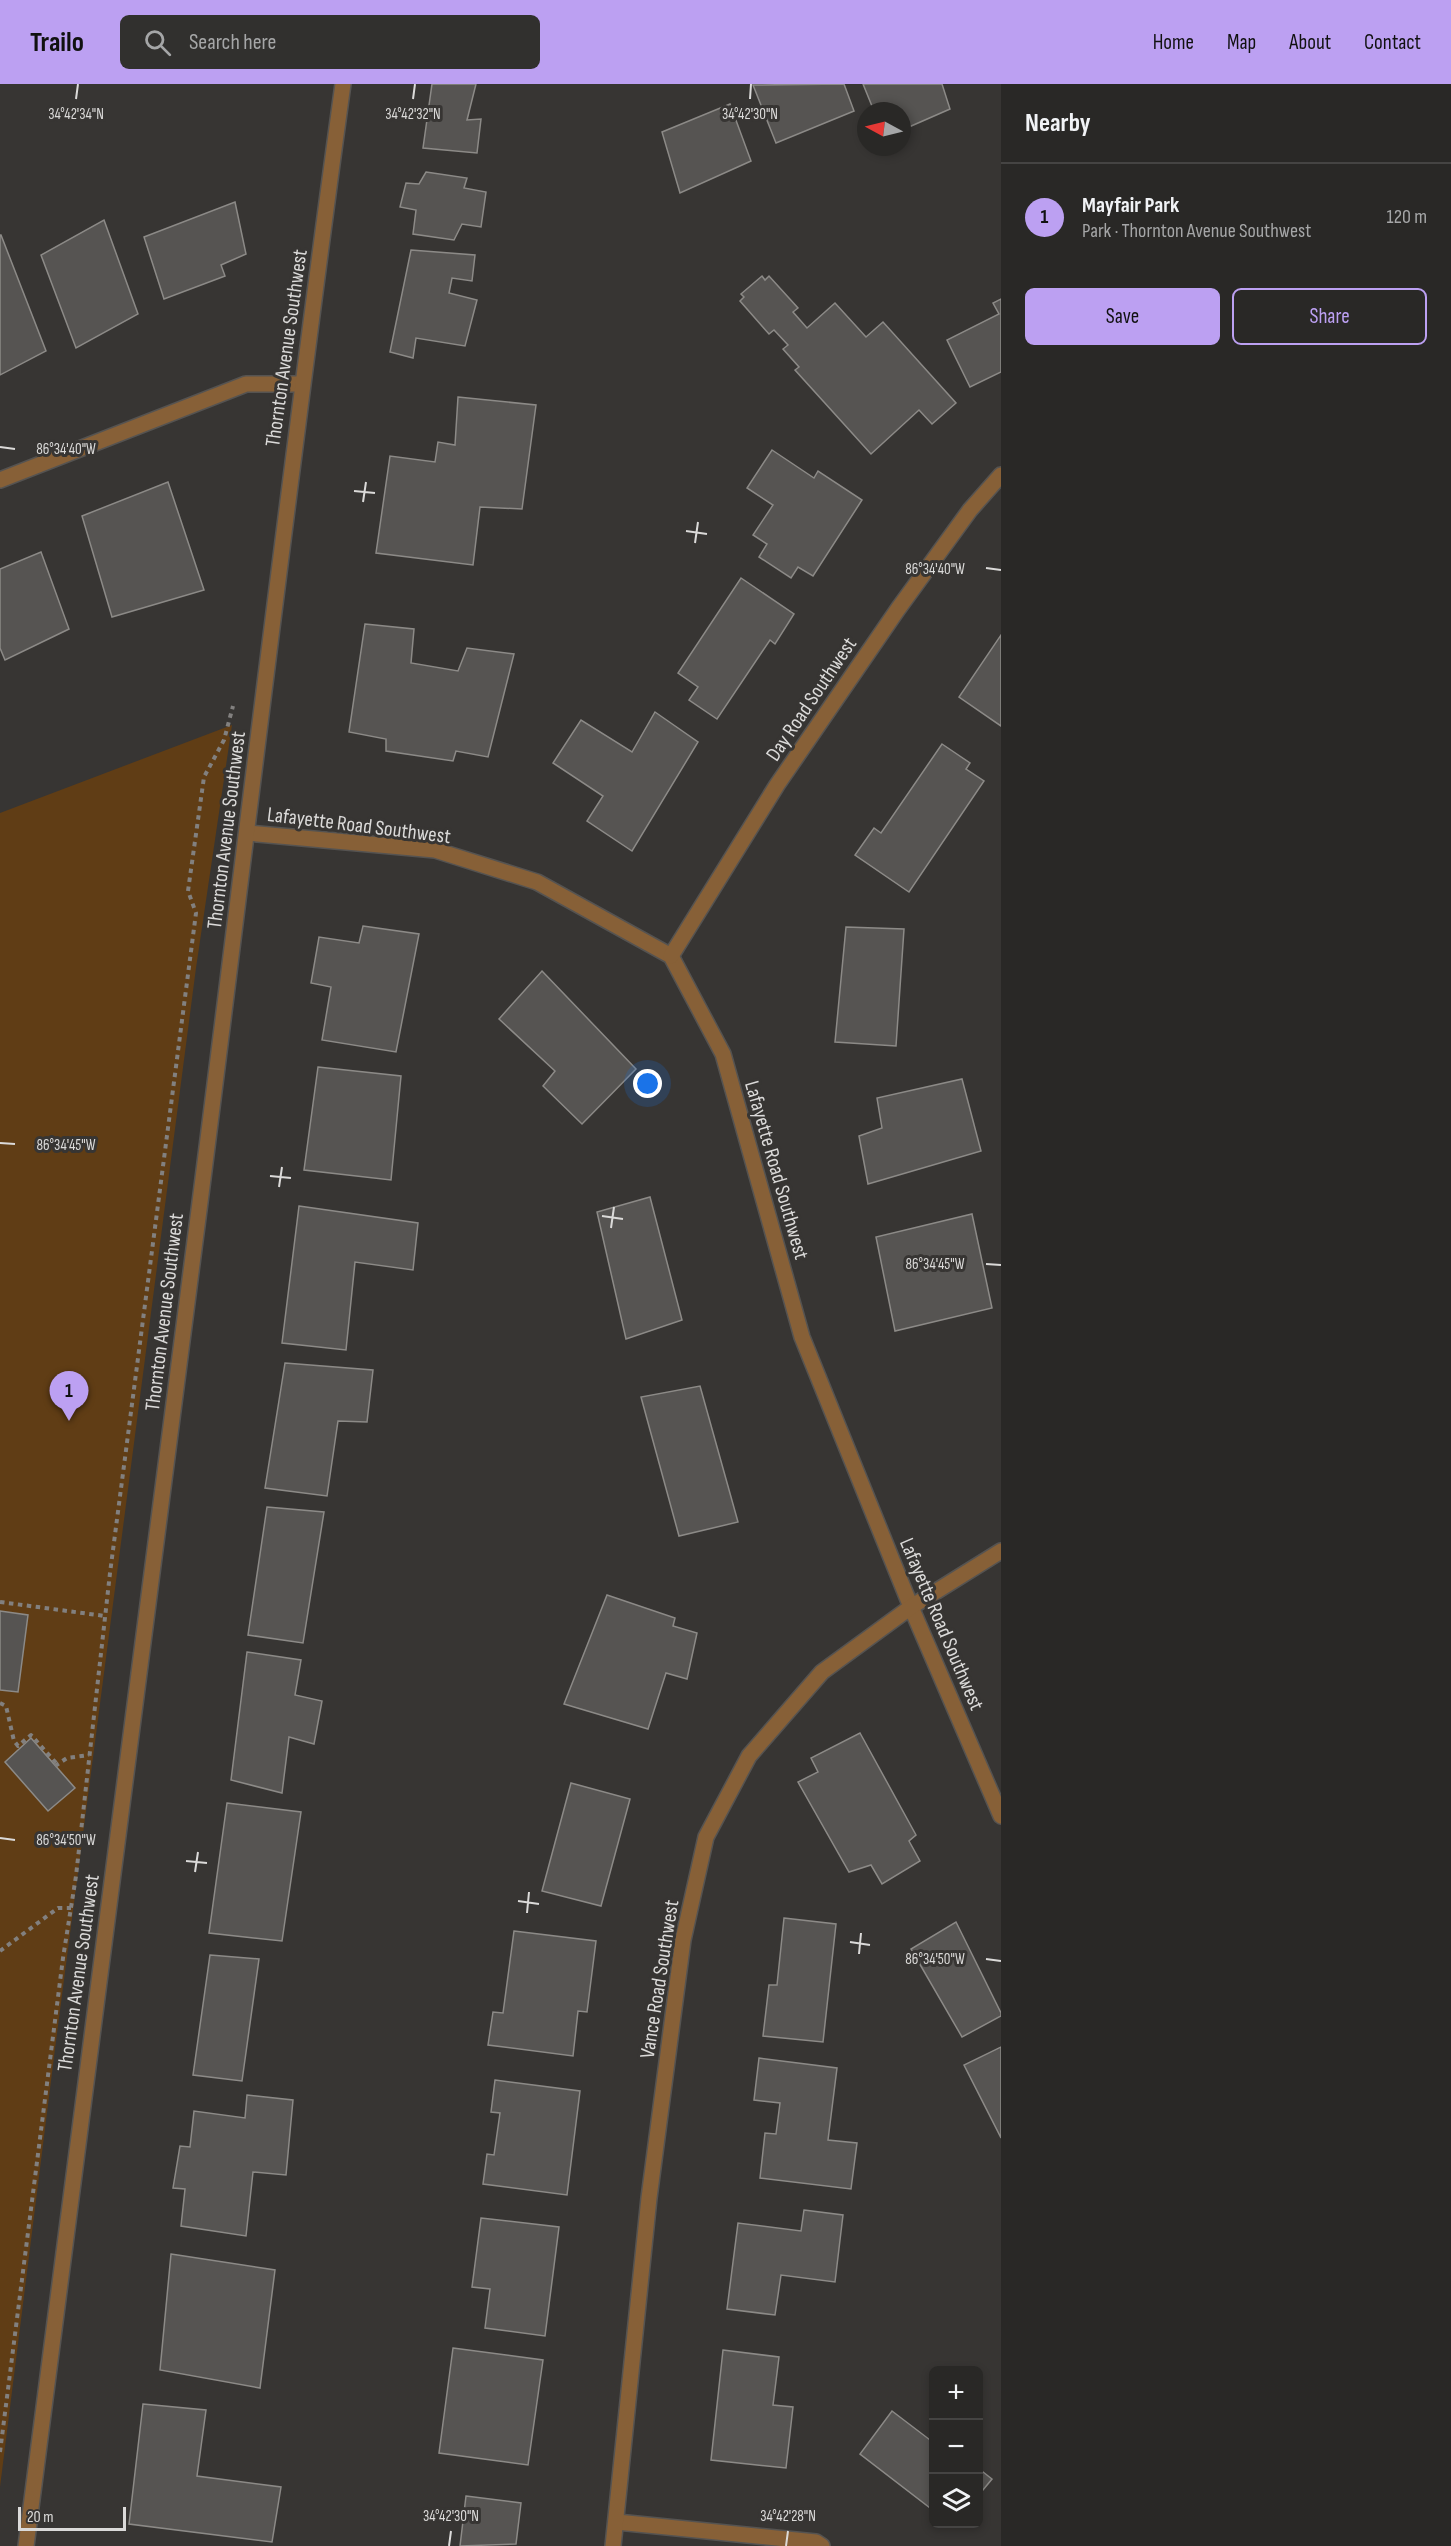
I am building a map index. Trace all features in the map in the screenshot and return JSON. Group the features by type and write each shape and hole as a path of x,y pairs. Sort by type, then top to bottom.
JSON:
{"street":[{"name":"Thornton Avenue Southwest","path":"26,2546 73,2167 247,833 302,384 343,84"},
{"path":"0,480 246,384 302,384"},
{"name":"Day Road Southwest","path":"671,956 777,785 963,519 1001,475"},
{"name":"Lafayette Road Southwest","path":"247,833 435,850 537,882 671,956 723,1054 802,1337 911,1608 1001,1816"},
{"name":"Vance Road Southwest","path":"613,2546 648,2198 683,1941 706,1837 749,1756 822,1672 911,1608 1001,1551"},
{"path":"617,2522 816,2542 822,2546"}],"path":[{"path":"0,2452 196,913 188,891 204,777 224,740 235,694"},
{"path":"0,1602 105,1616"},
{"path":"0,1703 6,1706 14,1741 18,1746 31,1735 56,1765 67,1758 89,1755"},
{"path":"0,1951 58,1908 71,1908"}],"shaded area":[{"path":"232,725 196,968 0,2487 0,813"}],"building":[{"path":"432,84 476,84 467,120 481,119 477,153 423,148"},
{"path":"844,84 854,111 776,143 753,85"},
{"path":"863,84 942,84 950,109 911,126 911,102 870,102"},
{"path":"730,104 751,161 680,193 662,132"},
{"path":"426,172 467,178 464,188 486,192 481,227 462,224 454,240 413,234 416,210 400,207 406,183 419,184"},
{"path":"235,202 246,254 221,265 225,276 164,299 144,237"},
{"path":"104,220 138,314 76,348 41,255"},
{"path":"0,235 46,351 0,375"},
{"path":"411,250 475,255 472,281 452,278 449,293 477,300 465,346 416,338 413,358 390,352"},
{"path":"762,276 765,280 769,276 798,308 793,312 807,328 835,303 866,337 883,322 956,403 932,424 919,410 871,454 795,370 799,367 783,349 788,345 774,330 769,334 740,301 744,297 741,294"},
{"path":"1001,299 1001,372 970,387 947,340 999,314 993,303"},
{"path":"458,397 536,405 522,509 480,507 473,565 376,553 390,456 435,462 438,442 455,445"},
{"path":"772,450 814,478 818,471 862,500 813,576 798,567 791,578 759,557 767,544 753,535 773,505 747,488"},
{"path":"168,482 204,590 112,617 82,516"},
{"path":"41,552 69,629 5,660 0,648 0,569"},
{"path":"741,578 794,614 775,644 770,640 717,719 689,700 698,687 678,673"},
{"path":"365,624 414,629 411,663 458,671 467,648 514,654 488,757 456,751 453,761 386,751 386,739 349,732"},
{"path":"1001,635 1001,726 959,697"},
{"path":"655,712 698,742 632,851 587,821 603,796 553,763 581,720 632,752"},
{"path":"942,744 970,763 966,769 984,781 909,892 855,855 874,828 881,833"},
{"path":"363,926 419,934 396,1052 322,1040 331,987 311,983 319,937 359,943"},
{"path":"846,927 904,929 896,1046 835,1042"},
{"path":"542,971 636,1069 582,1124 543,1086 555,1071 499,1019"},
{"path":"318,1067 401,1076 391,1180 304,1170"},
{"path":"962,1079 981,1151 868,1184 859,1136 882,1128 877,1098"},
{"path":"650,1197 682,1320 626,1339 597,1212"},
{"path":"299,1206 418,1223 413,1270 355,1262 346,1350 282,1343"},
{"path":"972,1214 992,1308 895,1331 876,1237"},
{"path":"285,1363 373,1370 367,1422 338,1421 327,1496 265,1488"},
{"path":"700,1386 738,1522 679,1536 641,1397"},
{"path":"267,1507 324,1512 303,1643 248,1635"},
{"path":"607,1595 675,1618 673,1626 697,1633 687,1679 666,1673 648,1729 564,1704"},
{"path":"0,1611 28,1615 18,1692 0,1690"},
{"path":"247,1652 301,1660 295,1695 322,1701 314,1744 289,1737 282,1793 231,1780"},
{"path":"860,1733 916,1835 909,1841 920,1861 882,1884 871,1865 849,1872 798,1782 818,1772 811,1758"},
{"path":"31,1738 75,1788 48,1811 5,1762"},
{"path":"571,1783 630,1799 601,1906 542,1891"},
{"path":"227,1803 301,1812 282,1941 209,1933"},
{"path":"784,1918 836,1924 823,2042 763,2036 769,1985 777,1985"},
{"path":"956,1922 1001,2013 1001,2016 962,2037 911,1949"},
{"path":"514,1931 596,1941 587,2012 578,2011 573,2056 488,2045 493,2012 503,2013"},
{"path":"210,1955 259,1959 242,2081 193,2075"},
{"path":"1001,2047 1001,2138 964,2065"},
{"path":"759,2058 837,2068 828,2140 857,2143 851,2189 760,2178 765,2133 776,2134 780,2103 754,2100"},
{"path":"495,2080 580,2091 567,2195 483,2184 487,2154 494,2155 500,2113 491,2112"},
{"path":"247,2095 293,2100 286,2175 253,2172 246,2236 181,2226 185,2189 173,2188 180,2146 190,2147 194,2111 245,2118"},
{"path":"804,2210 843,2215 835,2282 781,2275 775,2315 727,2309 738,2223 801,2231"},
{"path":"481,2218 559,2227 545,2336 485,2328 490,2289 472,2287"},
{"path":"171,2254 275,2270 260,2388 160,2370"},
{"path":"453,2348 543,2360 528,2465 439,2453"},
{"path":"723,2350 779,2357 773,2405 793,2407 786,2468 711,2460"},
{"path":"143,2404 206,2410 197,2476 281,2487 272,2542 129,2524"},
{"path":"892,2411 929,2439 929,2507 860,2454"},
{"path":"983,2472 992,2479 983,2490"},
{"path":"466,2496 521,2503 516,2544 460,2546"}],"place":[{"name":"Mayfair Park","path":"69,1421"}]}
